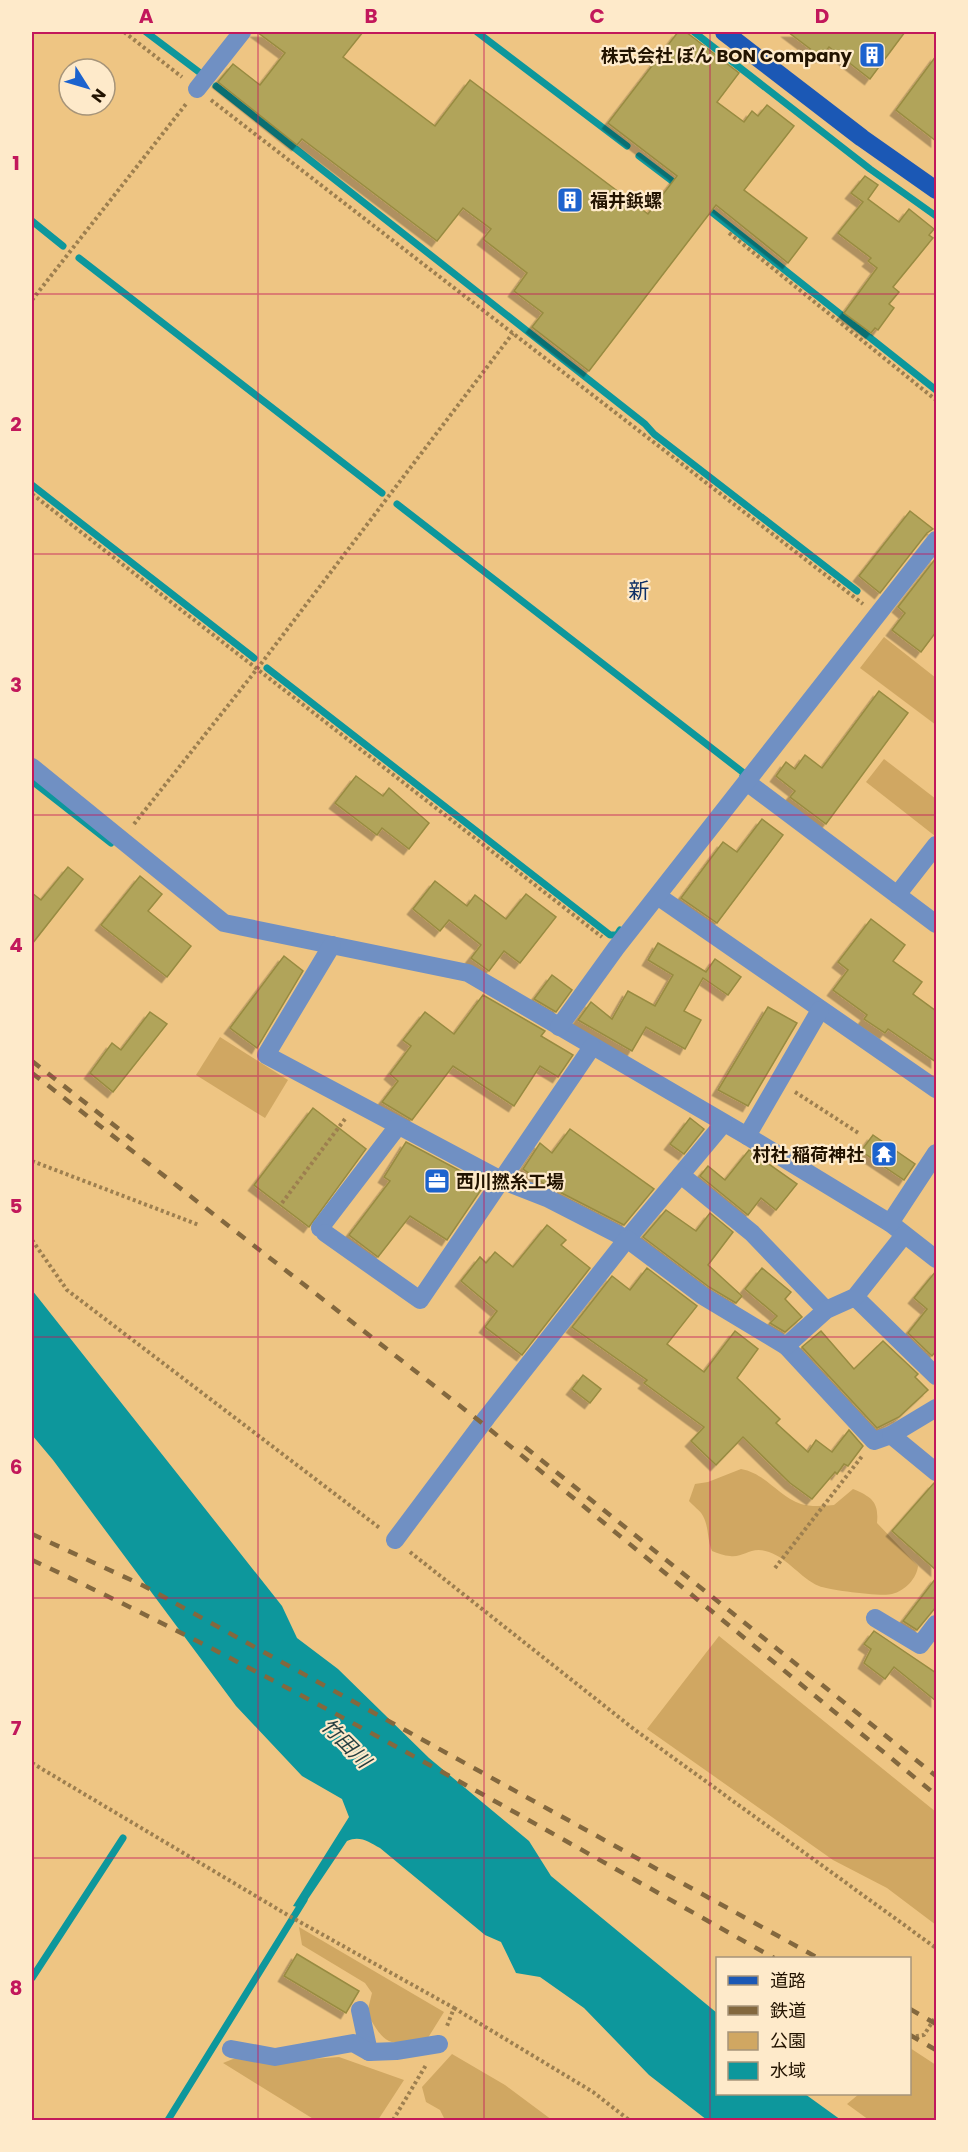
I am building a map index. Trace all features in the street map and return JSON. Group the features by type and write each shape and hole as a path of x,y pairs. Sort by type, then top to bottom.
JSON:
{"main road":[{"path":"724,32 862,138 936,190"}],"street":[{"path":"197,89 242,32"},
{"path":"559,1027 616,948 748,783 936,540"},
{"path":"32,767 224,923 468,973 747,1136 897,1229 936,1259"},
{"path":"748,783 936,924"},
{"path":"897,895 936,845"},
{"path":"658,897 936,1089"},
{"path":"332,945 266,1055 501,1180 547,1198 627,1239 704,1296 786,1346 882,1438 936,1472"},
{"path":"747,1136 780,1082 819,1010"},
{"path":"398,1126 323,1231 420,1299 592,1047"},
{"path":"395,1540 487,1417 627,1239 723,1124"},
{"path":"786,1346 826,1310 855,1297 897,1229 936,1154"},
{"path":"681,1175 752,1233 826,1310"},
{"path":"855,1297 936,1376"},
{"path":"882,1438 936,1408"},
{"path":"875,1618 921,1645 936,1624"},
{"path":"360,2010 369,2052"},
{"path":"231,2049 275,2057 353,2043 369,2052 396,2051 439,2043"}],"path":[{"path":"124,32 877,615"},
{"path":"32,300 197,89"},
{"path":"729,233 936,400"},
{"path":"122,838 257,669 513,333"},
{"path":"32,494 616,948"},
{"path":"780,1082 860,1134"},
{"path":"282,1203 356,1104"},
{"path":"32,1161 199,1225"},
{"path":"32,1240 67,1290 395,1540 635,1730 936,1948"},
{"path":"775,1568 882,1438"},
{"path":"32,1763 291,1917 454,2008 593,2092 629,2121"},
{"path":"393,2121 439,2043 454,2008"},
{"path":"911,2037 924,2035 936,2016"}],"green space":[{"path":"884,637 936,678 936,725 860,668"},
{"path":"884,759 936,799 935,836 866,782"},
{"path":"220,1037 288,1080 265,1118 196,1075"},
{"path":"741,1469 750,1471 785,1496 805,1505 834,1505 853,1489 865,1495 875,1505 877,1523 918,1566 913,1579 906,1587 892,1594 878,1595 843,1591 824,1588 812,1583 783,1559 763,1550 735,1556 726,1556 712,1551 703,1516 689,1501 695,1484 708,1482"},
{"path":"719,1636 936,1812 936,1925 887,1888 833,1860 647,1729"},
{"path":"299,1927 444,2012 426,2041 396,2043 384,2038 367,2013 372,1993 365,1983 302,1945"},
{"path":"911,2049 936,2065 936,2120 869,2120 847,2104 858,2095 911,2095"},
{"path":"452,2054 505,2085 552,2120 445,2120 440,2110 426,2102 422,2087"},
{"path":"238,2057 272,2062 339,2057 404,2080 378,2120 315,2120 223,2063"}],"water":[{"name":"竹田川","path":"32,1290 282,1606 297,1638 338,1669 429,1758 529,1841 551,1876 716,2012 716,2095 806,2095 841,2120 707,2120 649,2075 584,2008 540,1977 516,1973 501,1942 485,1935 380,1848 364,1840 347,1841 302,1908 293,1906 349,1817 342,1799 302,1776 236,1706 32,1435"}],"building":[{"name":"福井鋲螺","path":"257,32 363,32 343,57 435,126 470,80 648,214 677,176 608,123 678,32 686,32 739,73 717,102 744,122 752,111 758,116 767,105 794,126 744,190 807,238 788,263 716,205 589,371 532,327 543,313 514,291 527,273 483,239 491,229 463,208 437,241 302,139 297,145 218,82 233,64 260,85 285,53"},
{"path":"788,32 905,32 870,79 829,47 821,57"},
{"path":"936,56 936,141 896,110"},
{"path":"865,176 878,185 868,199 899,222 909,209 934,229 929,235 933,238 893,287 899,292 889,304 894,308 878,330 875,328 871,333 844,313 877,268 868,261 871,258 838,233 863,202 851,193"},
{"path":"910,511 933,529 927,533 880,593 859,576"},
{"path":"936,558 936,632 921,652 892,630 905,613 898,607"},
{"path":"879,691 908,713 826,824 790,797 795,791 776,776 786,762 795,769 805,755 822,768"},
{"path":"356,776 383,796 389,788 429,823 409,849 382,828 377,835 335,803"},
{"path":"762,819 783,835 717,923 681,898 723,842 737,852"},
{"path":"68,867 83,879 32,944 32,893 41,900"},
{"path":"140,876 162,894 148,911 191,946 167,977 101,925"},
{"path":"435,881 467,906 475,895 506,919 526,894 556,917 520,963 504,951 489,971 471,958 481,945 449,920 440,931 413,909"},
{"path":"871,919 905,945 893,961 922,982 913,994 936,1011 936,1062 888,1029 885,1033 864,1019 867,1015 833,990 848,970 838,962"},
{"path":"658,943 706,972 715,959 741,977 728,995 703,978 684,1011 701,1020 685,1049 646,1027 632,1051 578,1020 591,1002 612,1019 628,991 655,1006 673,975 648,960"},
{"path":"284,956 303,971 257,1048 230,1028"},
{"path":"552,975 572,990 556,1012 534,999"},
{"path":"483,995 545,1031 541,1036 573,1055 558,1077 540,1066 514,1106 453,1066 412,1120 382,1102 398,1081 390,1074 411,1046 403,1040 425,1012 454,1034"},
{"path":"768,1007 797,1023 748,1106 718,1090"},
{"path":"150,1012 167,1024 113,1092 90,1073 112,1043 121,1050"},
{"path":"313,1108 366,1149 309,1227 254,1185"},
{"path":"690,1118 704,1129 684,1154 670,1144"},
{"path":"570,1129 654,1189 624,1225 546,1185 523,1169 540,1143 552,1153"},
{"path":"873,1135 915,1164 904,1180 861,1151"},
{"path":"406,1142 485,1184 447,1240 410,1216 378,1257 349,1235 390,1181 384,1177"},
{"path":"749,1150 797,1184 776,1210 761,1198 748,1215 700,1176 708,1166 725,1180"},
{"path":"666,1210 696,1231 710,1213 733,1232 708,1265 742,1296 736,1303 709,1287 643,1237"},
{"path":"547,1225 566,1240 561,1245 590,1268 522,1355 485,1327 497,1311 461,1281 480,1257 486,1263 495,1252 513,1267"},
{"path":"647,1268 697,1306 667,1344 704,1372 735,1331 758,1349 737,1378 780,1419 776,1423 808,1452 816,1440 832,1452 849,1430 863,1446 848,1466 844,1464 837,1474 835,1472 812,1499 790,1483 743,1437 716,1465 691,1441 704,1427 644,1383 647,1380 572,1327 612,1276 630,1290"},
{"path":"762,1268 791,1292 785,1299 802,1317 785,1332 770,1323 777,1316 745,1289"},
{"path":"936,1271 936,1351 932,1356 908,1333 927,1309 914,1298"},
{"path":"821,1331 854,1369 883,1341 918,1374 915,1377 928,1390 899,1417 877,1428 802,1347"},
{"path":"583,1375 601,1389 590,1403 572,1389"},
{"path":"936,1483 936,1570 892,1531"},
{"path":"936,1578 936,1607 917,1630 903,1621"},
{"path":"874,1631 936,1673 936,1701 894,1667 885,1679 864,1663 871,1649 864,1644"},
{"path":"297,1954 359,1991 346,2013 284,1976"}],"waterway":[{"path":"146,32 199,72"},
{"path":"477,32 627,146"},
{"path":"694,32 870,169 936,216"},
{"path":"216,86 645,424 654,434 857,591"},
{"path":"639,156 680,187"},
{"path":"704,206 936,390"},
{"path":"32,221 63,246"},
{"path":"79,258 382,493"},
{"path":"32,485 254,658"},
{"path":"397,504 745,774 743,776"},
{"path":"267,668 610,935 617,935 620,930"},
{"path":"32,781 111,843"},
{"path":"32,1978 123,1838"},
{"path":"168,2120 304,1900"}],"railway":[{"path":"32,1061 133,1140"},
{"path":"32,1073 482,1423 936,1795"},
{"path":"525,1447 936,1776"},
{"path":"32,1534 144,1586 816,1957"},
{"path":"32,1560 221,1653 314,1702 772,1957"},
{"path":"911,2010 936,2024"},
{"path":"911,2036 936,2050"}],"place":[{"name":"株式会社 ぼん BON Company","path":"872,55"},
{"name":"福井鋲螺","path":"570,200"},
{"name":"村社 稲荷神社","path":"884,1154"},
{"name":"西川撚糸工場","path":"437,1181"}],"district":[{"name":"新","path":"639,590"}]}
